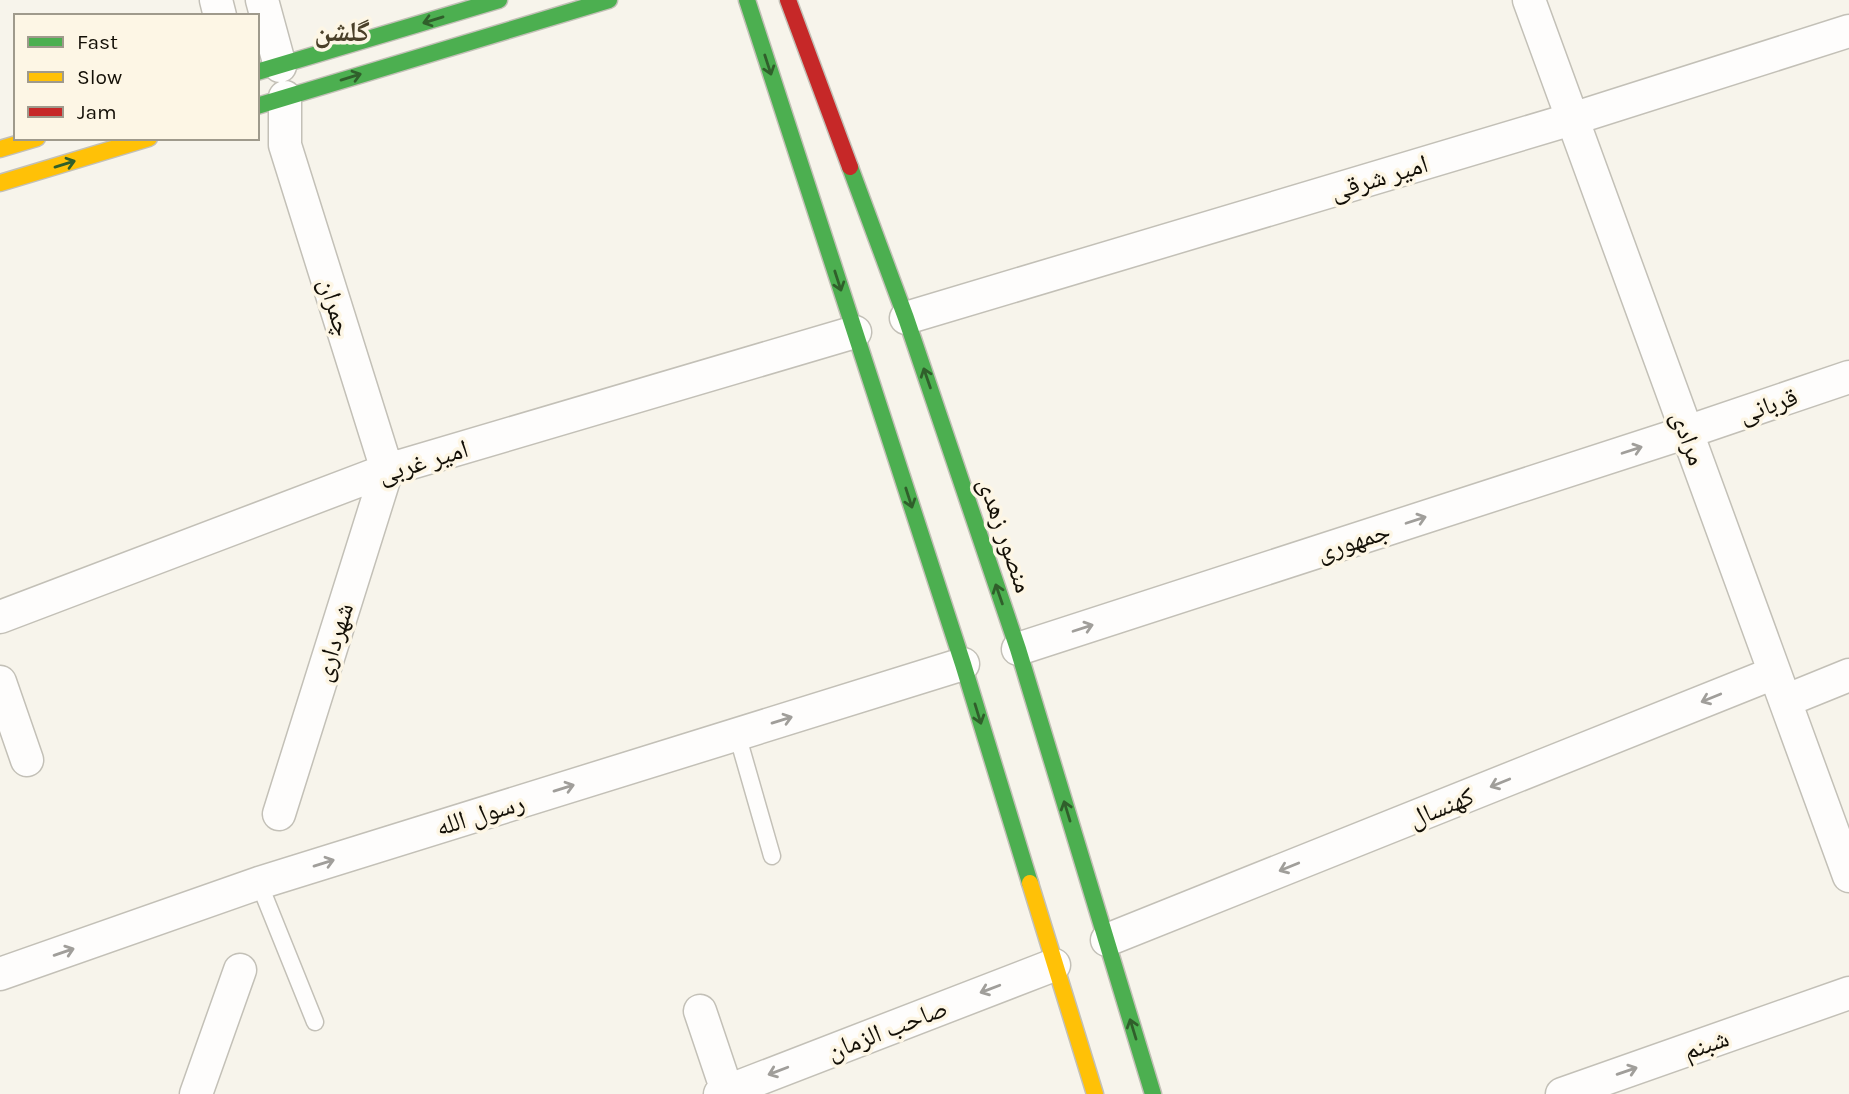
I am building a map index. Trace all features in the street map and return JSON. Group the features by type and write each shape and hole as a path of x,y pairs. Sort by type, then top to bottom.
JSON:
{"main road":[{"path":"499,0 269,69 271,101 609,0"},
{"path":"747,0 861,331 1095,1094"},
{"name":"منصور زهدی","path":"788,0 1018,649 1153,1094"},
{"path":"0,149 30,140"},
{"path":"0,183 142,140"}],"street":[{"path":"262,0 269,69"},
{"name":"مرادی","path":"1529,0 1849,876"},
{"name":"امیر شرقی","path":"900,320 1572,119 1849,31"},
{"name":"چمران","path":"271,101 387,470"},
{"name":"چمران","path":"259,119 285,145"},
{"name":"امیر غربی","path":"0,617 387,470 861,331"},
{"name":"قربانی","path":"1687,432 1849,377"},
{"name":"جمهوری","path":"1018,649 1687,432"},
{"name":"شهرداری","path":"279,814 387,470"},
{"name":"رسول الله","path":"3,964 962,664"},
{"name":"کهنسال","path":"1107,940 1779,687 1849,675"},
{"path":"0,682 27,760"},
{"name":"صاحب الزمان","path":"724,1093 1054,965"},
{"path":"196,1094 240,970"},
{"name":"شبنم","path":"1562,1094 1849,993"},
{"path":"700,1012 724,1093"}],"lane":[{"path":"737,734 772,856"},
{"path":"259,883 315,1022"}],"traffic: fast":[{"path":"259,71 499,0"},
{"path":"259,105 609,0"},
{"path":"747,0 963,664 1030,883"},
{"path":"850,167 906,318 1018,649 1153,1094"}],"traffic: slow":[{"path":"0,149 30,140"},
{"path":"0,183 142,140"},
{"path":"1030,883 1095,1094"}],"traffic: jam":[{"path":"788,0 850,167"}],"district":[{"name":"گلشن","path":"342,31"}]}
